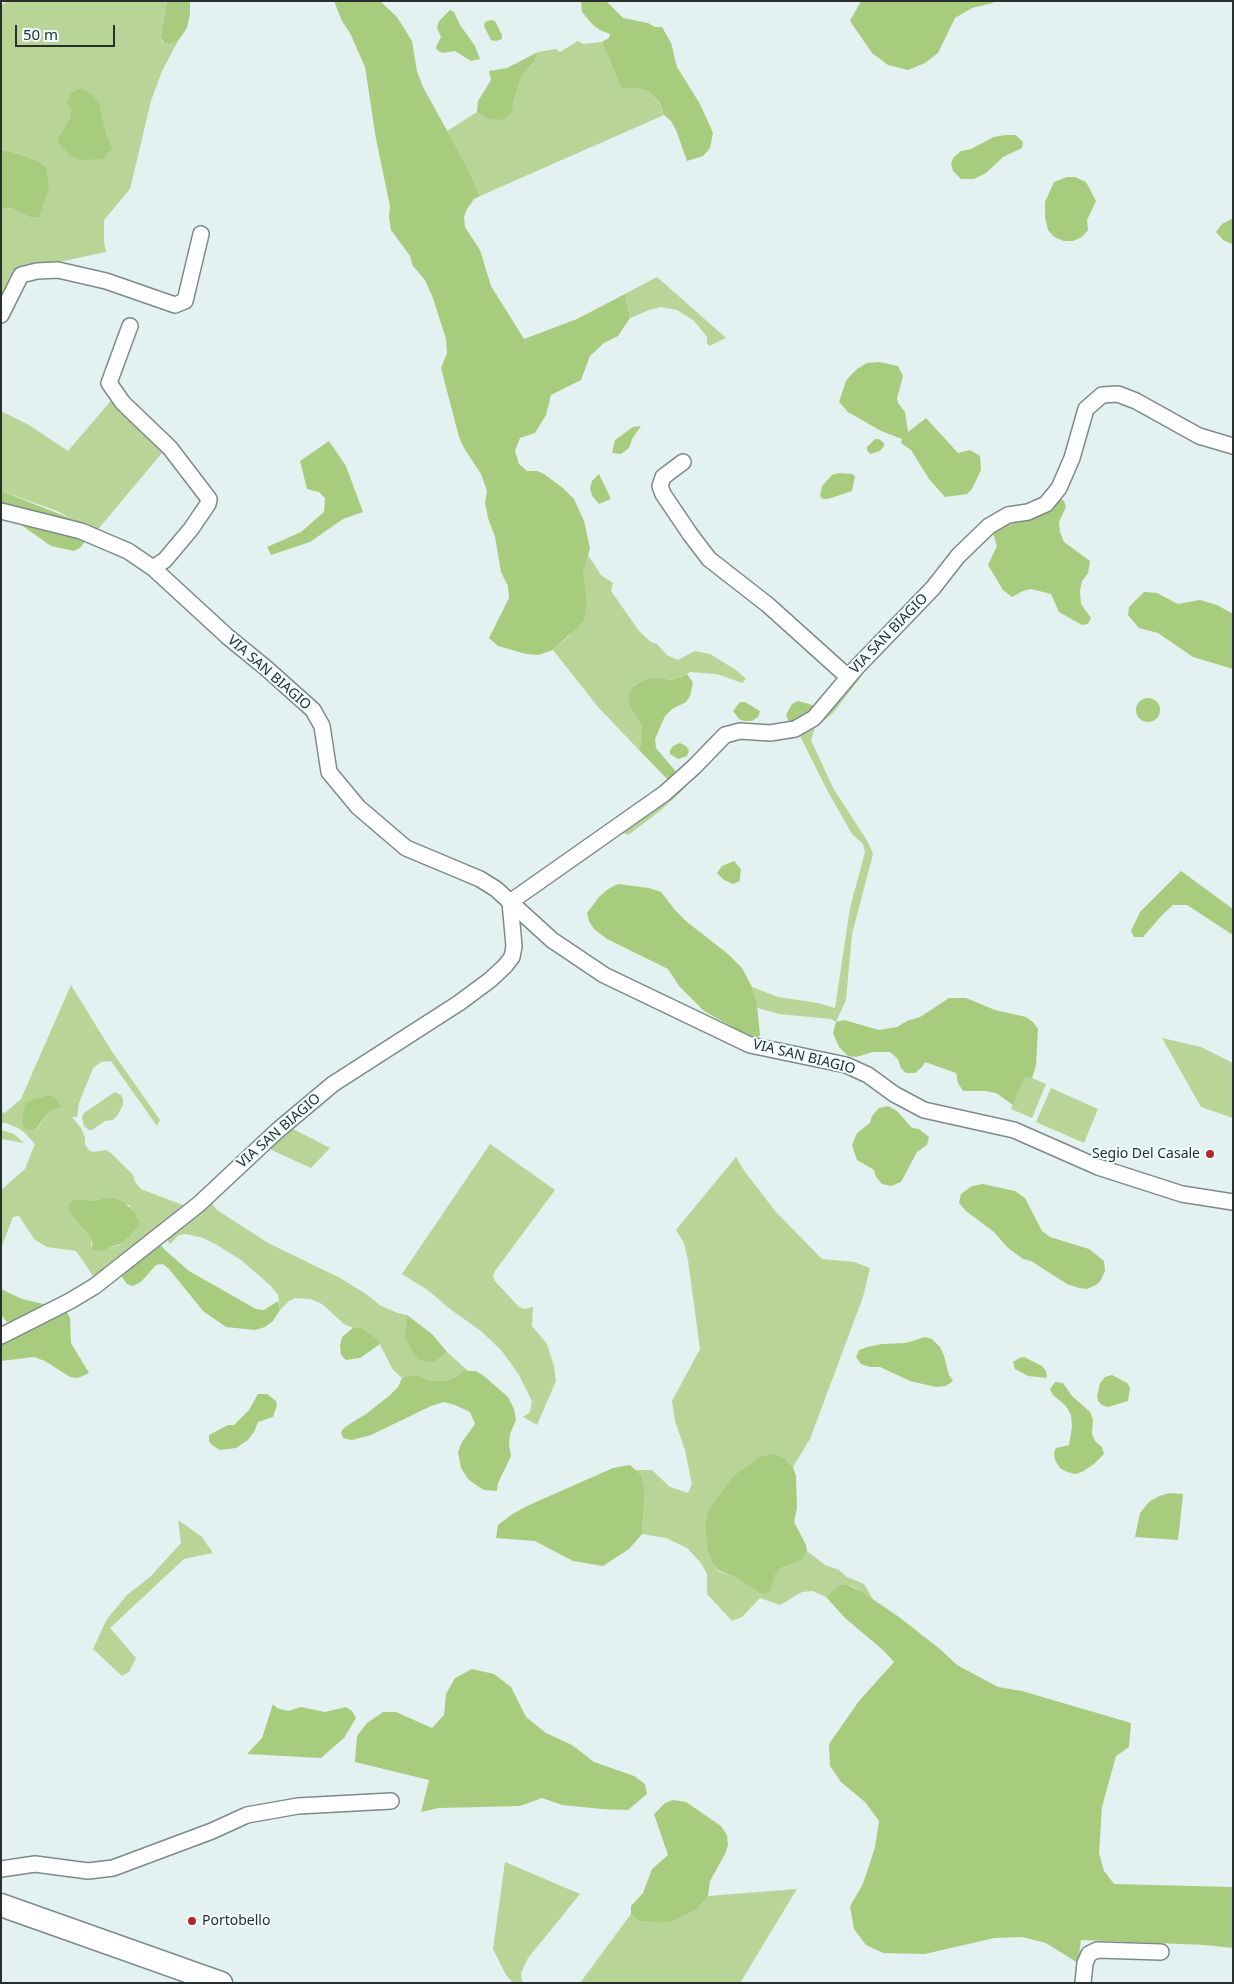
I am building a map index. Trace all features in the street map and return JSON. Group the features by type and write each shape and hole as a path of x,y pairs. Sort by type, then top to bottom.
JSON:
{"main road":[{"path":"1,1905 221,1983"}],"street":[{"path":"1,314 21,275 37,271 58,270 106,281 175,305 184,301 201,234"},
{"path":"130,326 109,383 123,403 170,448 208,499 208,504 191,529 165,560 153,568"},
{"name":"VIA SAN BIAGIO","path":"510,902 664,793 694,767 724,735 740,731 770,733 795,729 814,718 848,677 933,588 958,556 989,526 1008,515 1028,512 1046,504 1059,488 1072,458 1086,409 1102,395 1118,394 1136,401 1199,436 1233,446"},
{"path":"683,462 664,476 660,486 663,494 690,534 709,558 768,605 848,677"},
{"name":"VIA SAN BIAGIO","path":"1,511 81,532 128,551 153,568 228,637 313,710 322,726 329,772 358,807 406,848 480,878 496,889 552,940 604,975 750,1045 846,1065 868,1075 894,1094 924,1110 1014,1130 1098,1167 1182,1194 1233,1202"},
{"name":"VIA SAN BIAGIO","path":"1,1336 70,1301 95,1286 199,1204 277,1131 333,1084 452,1008 490,980 512,957 514,946 510,902"},
{"path":"1,1869 35,1864 88,1871 113,1868 212,1831 247,1815 298,1806 390,1801"},
{"path":"1084,1983 1085,1963 1089,1954 1097,1950 1161,1952"}],"green space":[{"path":"8,1 167,1 161,36 162,42 169,44 178,41 162,71 151,101 130,189 104,220 106,252 21,270 1,310 1,209 11,208 29,217 46,167 34,159 5,150 1,151 1,5"},
{"path":"167,1 190,1 187,28 178,41 169,44 163,42 161,36"},
{"path":"334,1 380,1 397,17 412,41 417,71 423,87 467,167 480,196 474,199 467,209 464,217 465,227 480,250 491,286 524,339 577,319 625,294 630,318 618,336 604,343 590,356 581,380 551,395 546,415 535,433 520,438 515,451 519,464 527,471 537,471 544,474 574,499 584,521 590,548 583,573 587,598 584,621 553,650 538,655 526,654 498,646 489,638 509,598 508,586 501,572 495,537 488,518 485,503 487,491 481,474 459,437 441,368 447,353 446,339 433,298 425,280 413,266 410,256 391,230 390,206 376,139 365,67"},
{"path":"581,1 606,1 623,18 648,23 655,27 662,27 671,43 677,67 700,104 713,133 710,148 703,156 687,161 671,121 664,115 660,103 648,91 637,88 621,88 602,42 609,38 610,34 593,25 582,12"},
{"path":"861,1 993,1 993,3 972,8 955,18 938,53 925,63 908,70 888,65 872,53 850,21"},
{"path":"450,10 454,12 460,25 475,46 480,59 471,61 455,51 442,53 437,50 436,47 441,37 437,28 439,21"},
{"path":"495,21 502,39 491,40 484,26 485,22"},
{"path":"578,41 583,44 602,42 621,88 637,88 648,91 660,104 664,115 480,196 467,167 447,131 477,112 485,118 512,111 522,75 535,60 538,52 556,49 560,52"},
{"path":"538,52 535,60 522,75 512,112 506,118 500,120 485,118 477,112 478,101 491,80 489,71 507,68"},
{"path":"77,89 84,89 99,104 106,134 112,148 103,159 80,160 70,155 57,139 71,118 71,109 67,104 70,95"},
{"path":"1016,135 1023,142 1022,148 1003,157 986,173 974,179 961,179 953,171 951,164 953,158 961,151 971,149 994,137"},
{"path":"5,150 34,159 46,167 49,187 39,217 29,217 11,208 1,209 1,151"},
{"path":"1067,177 1075,177 1086,182 1096,201 1087,220 1088,230 1082,237 1073,241 1064,241 1054,237 1048,230 1045,217 1045,202 1054,182"},
{"path":"1233,218 1232,244 1223,240 1216,232 1222,224"},
{"path":"657,277 726,338 709,346 707,337 693,320 677,310 661,307 630,318 625,294"},
{"path":"879,362 898,366 903,376 897,398 898,403 905,412 908,432 926,418 958,453 970,450 980,456 981,470 972,489 967,494 945,497 929,479 911,450 901,443 902,439 881,431 848,412 839,402 846,381 857,369 867,363"},
{"path":"114,397 162,453 94,534 85,531 72,519 57,511 1,491 1,411 29,425 68,451"},
{"path":"641,426 632,439 629,448 621,454 612,453 615,440 633,427"},
{"path":"875,439 879,439 884,443 884,446 880,451 870,454 867,447"},
{"path":"329,441 346,466 363,512 343,519 310,542 271,555 267,547 301,532 324,512 325,498 319,492 307,489 300,461"},
{"path":"839,473 855,476 852,491 823,499 820,496 822,486 832,475"},
{"path":"599,474 611,499 599,504 592,496 590,488 592,481"},
{"path":"1,491 72,519 82,527 86,540 81,547 74,551 51,546 14,520 1,515"},
{"path":"1057,497 1064,501 1066,507 1059,522 1064,542 1090,561 1088,573 1082,581 1080,591 1081,604 1091,618 1088,624 1082,625 1059,612 1051,594 1031,589 1012,597 1003,590 988,565 997,546 993,533 1004,526 1038,517 1050,508"},
{"path":"588,555 601,575 613,583 611,591 639,631 651,642 657,644 667,655 678,660 695,651 710,654 736,670 746,679 742,683 717,674 690,672 682,677 671,680 658,677 645,679 634,686 629,705 642,726 639,750 598,707 553,650 570,635 587,598 583,573"},
{"path":"1144,592 1157,593 1178,604 1200,600 1217,605 1233,614 1233,669 1193,657 1158,633 1139,628 1128,615 1129,607"},
{"path":"687,674 693,683 690,696 686,702 672,709 665,716 655,739 656,748 678,774 671,783 639,750 642,726 629,705 629,692 634,686 645,679 658,677 671,680"},
{"path":"861,677 833,713 815,728 811,740 833,788 868,842 873,854 852,934 846,1000 836,1022 831,1019 779,1014 758,1008 752,987 778,997 818,1003 835,1008 850,908 865,852 863,844 852,834 827,790 799,734 852,678"},
{"path":"1148,698 1157,701 1160,710 1157,719 1148,722 1139,719 1136,710 1139,701"},
{"path":"798,701 820,707 790,724 786,715 792,704"},
{"path":"740,702 745,702 760,711 758,717 752,721 739,719 733,711"},
{"path":"680,743 689,750 687,756 678,759 670,754 670,750 673,746"},
{"path":"690,776 689,782 681,792 661,810 631,833 627,835 624,833 623,829"},
{"path":"734,861 741,869 740,881 733,884 724,880 717,873 722,866"},
{"path":"1181,871 1233,909 1233,935 1187,905 1173,905 1143,937 1134,937 1131,931 1140,912"},
{"path":"618,884 649,888 661,892 687,922 728,954 742,968 752,987 757,1004 760,1035 756,1040 704,1011 679,986 668,969 607,939 594,929 587,913 599,897 608,889"},
{"path":"71,985 111,1050 160,1120 157,1126 111,1061 101,1062 93,1068 79,1103 77,1117 72,1117 81,1128 85,1138 85,1145 93,1152 106,1150 111,1153 133,1175 135,1182 141,1189 190,1208 96,1280 76,1251 47,1247 34,1239 19,1216 13,1217 1,1248 1,1190 25,1169 35,1144 18,1128 1,1123 1,1111 5,1113 21,1099","holes":["56,1098 62,1108 58,1107 49,1112 37,1129 31,1130 22,1119 25,1102","78,1199 95,1201 101,1199 129,1205 137,1216 136,1230 123,1243 117,1246 108,1248 91,1246 91,1238 76,1219"]},
{"path":"949,998 966,998 995,1010 1026,1017 1038,1029 1036,1066 1032,1078 1025,1076 1013,1105 996,1093 963,1091 958,1083 956,1073 925,1062 915,1073 906,1073 901,1068 898,1059 890,1052 873,1052 856,1057 848,1056 839,1047 833,1033 836,1022 844,1020 879,1030 897,1027 907,1021 920,1017"},
{"path":"1162,1038 1201,1047 1233,1063 1233,1118 1201,1107"},
{"path":"1025,1075 1046,1084 1032,1118 1011,1109"},
{"path":"1051,1088 1098,1109 1084,1143 1036,1122"},
{"path":"115,1092 121,1095 123,1099 123,1105 117,1116 113,1120 105,1121 89,1130 84,1126 82,1117 84,1113"},
{"path":"50,1095 56,1098 62,1108 49,1112 36,1129 27,1129 23,1125 22,1119 25,1102"},
{"path":"888,1106 897,1111 912,1128 919,1129 929,1137 927,1145 917,1152 901,1182 891,1186 882,1184 876,1177 874,1170 857,1160 852,1145 857,1133 870,1123 872,1116 879,1108"},
{"path":"289,1127 330,1148 311,1168 265,1147"},
{"path":"1,1130 14,1134 24,1143 1,1139"},
{"path":"490,1144 555,1190 493,1276 494,1280 519,1307 524,1309 533,1307 532,1326 547,1344 554,1366 556,1381 537,1425 523,1417 530,1412 532,1401 519,1375 502,1351 481,1331 429,1291 402,1274"},
{"path":"736,1157 745,1172 776,1212 822,1259 854,1262 870,1268 863,1297 810,1439 793,1467 785,1459 732,1477 708,1510 705,1524 707,1548 711,1561 718,1571 735,1577 759,1593 772,1583 775,1575 781,1568 802,1560 807,1551 825,1565 839,1570 847,1577 864,1584 874,1601 854,1587 846,1584 837,1586 826,1597 813,1591 802,1592 780,1605 760,1598 742,1617 732,1621 707,1594 707,1574 701,1563 687,1548 666,1538 642,1534 645,1490 641,1475 635,1470 652,1470 670,1487 688,1493 692,1484 685,1450 675,1421 672,1401 700,1349 688,1260 684,1243 676,1230"},
{"path":"983,1184 1015,1191 1025,1198 1042,1231 1050,1237 1089,1249 1104,1261 1105,1271 1101,1280 1096,1285 1087,1289 1067,1284 1031,1261 1023,1259 1008,1248 994,1232 966,1211 959,1203 961,1194 972,1186"},
{"path":"112,1198 122,1201 134,1211 139,1221 136,1230 123,1243 100,1251 93,1250 91,1238 69,1211 68,1205 78,1199 95,1201"},
{"path":"211,1202 217,1210 268,1243 340,1278 381,1306 407,1315 405,1330 421,1361 430,1363 436,1361 447,1352 468,1371 463,1371 454,1378 443,1381 430,1381 420,1376 408,1375 402,1378 393,1370 377,1339 361,1327 353,1328 344,1324 322,1304 311,1299 295,1298 280,1310 278,1295 271,1286 241,1260 217,1245 203,1238 186,1234 179,1235 170,1244 164,1236"},
{"path":"157,1240 165,1250 189,1271 256,1309 264,1310 278,1301 280,1310 273,1321 265,1327 255,1330 226,1327 203,1311 163,1264 156,1265 141,1282 133,1286 127,1284 122,1277 126,1264"},
{"path":"1,1289 22,1299 65,1309 70,1318 71,1343 89,1373 78,1378 70,1377 45,1361 34,1357 1,1361 1,1330 8,1323 1,1315"},
{"path":"407,1315 432,1334 447,1352 436,1361 430,1363 421,1361 414,1354 406,1339"},
{"path":"361,1327 377,1339 380,1344 360,1358 346,1360 341,1355 340,1345 342,1337 353,1328"},
{"path":"925,1337 932,1339 940,1347 944,1356 949,1375 953,1381 946,1386 936,1387 910,1381 880,1367 870,1367 861,1364 856,1357 859,1350 867,1347 906,1343"},
{"path":"1024,1357 1042,1366 1046,1371 1047,1378 1028,1376 1015,1369 1013,1362"},
{"path":"463,1371 476,1371 484,1376 508,1397 514,1409 516,1420 510,1434 509,1445 511,1456 498,1483 497,1491 484,1490 476,1485 468,1479 461,1468 458,1452 462,1442 475,1424 470,1412 455,1405 444,1402 431,1406 371,1435 352,1440 343,1438 341,1432 345,1427 389,1396 398,1387 402,1378 408,1375 420,1376 430,1381 443,1381 454,1378"},
{"path":"1112,1375 1127,1383 1130,1388 1128,1401 1108,1407 1098,1401 1097,1396 1100,1383 1105,1377"},
{"path":"1055,1382 1063,1383 1072,1396 1090,1412 1093,1420 1092,1434 1095,1441 1102,1447 1104,1454 1094,1464 1075,1474 1060,1468 1055,1460 1054,1453 1056,1448 1069,1445 1072,1427 1071,1415 1066,1406 1053,1395 1050,1389"},
{"path":"258,1394 267,1394 276,1401 277,1405 273,1417 258,1422 248,1440 236,1448 220,1450 212,1445 209,1441 209,1435 228,1425 234,1425 249,1410"},
{"path":"774,1454 785,1459 793,1467 796,1476 797,1508 794,1522 806,1545 807,1551 802,1560 781,1568 775,1575 769,1593 764,1594 759,1593 735,1577 718,1570 711,1561 707,1548 705,1524 708,1510 732,1477 760,1457"},
{"path":"630,1465 641,1475 645,1490 642,1534 629,1549 603,1566 573,1561 535,1541 496,1538 498,1525 527,1506 613,1468"},
{"path":"1170,1493 1183,1494 1178,1540 1135,1537 1140,1513 1149,1502 1159,1496"},
{"path":"178,1520 202,1537 213,1553 184,1559 110,1628 136,1658 129,1672 122,1676 93,1649 107,1619 127,1595 150,1577 181,1543"},
{"path":"846,1584 862,1592 899,1617 957,1665 998,1687 1022,1691 1131,1723 1129,1747 1116,1756 1102,1807 1099,1853 1104,1871 1114,1884 1233,1887 1233,1948 1205,1945 1081,1940 1078,1963 1046,1943 1022,1937 994,1938 925,1954 883,1953 866,1945 854,1929 850,1906 862,1886 868,1869 875,1847 879,1821 865,1802 841,1782 830,1766 829,1744 859,1701 894,1662 883,1650 845,1618 826,1597 837,1586"},
{"path":"472,1669 494,1674 511,1687 526,1717 546,1733 572,1745 594,1762 634,1776 645,1784 647,1794 628,1810 562,1805 542,1798 520,1806 439,1808 421,1812 429,1780 355,1762 357,1736 367,1723 383,1712 396,1712 432,1728 444,1715 446,1694 455,1678"},
{"path":"273,1704 277,1708 288,1711 301,1707 325,1712 346,1707 352,1711 356,1718 344,1738 321,1758 247,1754 262,1738"},
{"path":"673,1800 686,1802 721,1826 727,1835 728,1845 710,1881 708,1896 697,1909 672,1922 638,1921 631,1914 631,1906 643,1893 652,1869 668,1855 654,1814 665,1803"},
{"path":"505,1862 580,1894 528,1958 521,1973 522,1983 513,1983 506,1975 493,1949"},
{"path":"797,1889 740,1983 580,1983 631,1914 638,1921 672,1922 697,1909 708,1896"}],"place":[{"name":"Segio Del Casale","path":"1210,1154"},
{"name":"Portobello","path":"192,1921"}]}
